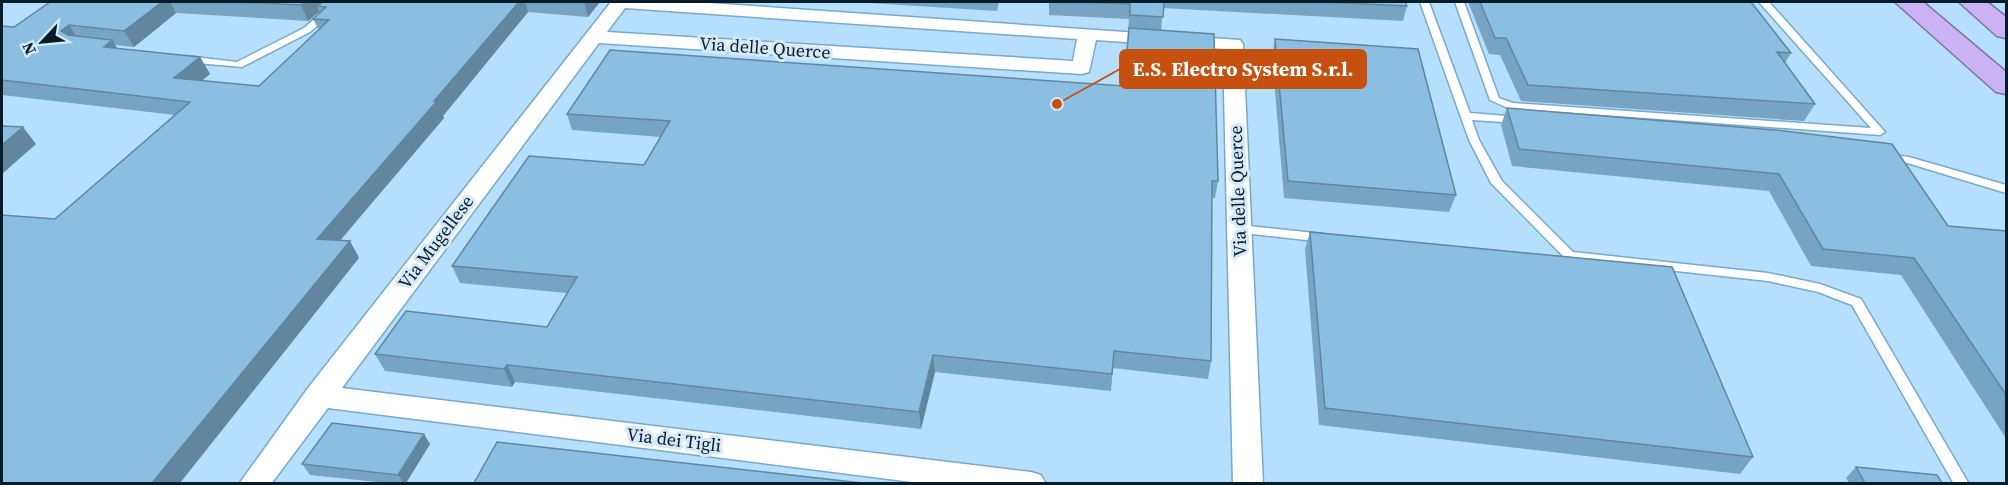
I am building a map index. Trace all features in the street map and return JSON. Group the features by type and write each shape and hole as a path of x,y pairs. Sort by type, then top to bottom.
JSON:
{"highway":[{"path":"1908,2 2007,86"},
{"path":"1939,2 2007,59"},
{"path":"1972,2 2007,30"}],"street":[{"name":"Via delle Querce","path":"620,2 1233,44 1248,483"},
{"name":"Via Mugellese","path":"254,483 620,2"},
{"name":"Via delle Querce","path":"593,37 1082,68 1087,34"},
{"name":"Via dei Tigli","path":"318,396 1030,483"}],"lane":[{"path":"170,57 238,65 306,30 339,2"},
{"path":"1424,2 1465,116 1497,183 1570,256"},
{"path":"1459,2 1495,100 1512,106 1880,132 1764,2"},
{"path":"1465,116 1536,121"},
{"path":"1870,155 1905,159 2007,189"},
{"path":"1239,229 1333,239"},
{"path":"1555,262 1570,256 1768,277 1820,288 1857,302 1962,483"}],"building":[{"path":"50,2 162,2 124,31 69,25 61,31 68,35 112,40 104,47 200,57 174,78 259,86 329,20 313,19 326,7 317,6 323,2 519,2 434,101 437,101 317,239 350,241 152,483 2,483 2,215 55,219 190,102 2,80 2,26 14,27"},
{"path":"235,2 305,2 301,5"},
{"path":"1081,2 1164,2 1163,17 1130,15 1130,4"},
{"path":"1323,2 1405,2 1407,6"},
{"path":"1480,2 1751,2 1791,53 1777,52 1815,104 1528,85 1506,38 1495,38"},
{"path":"1129,28 1214,34 1218,181 1212,181 1211,361 1114,351 1112,374 933,355 919,412 507,365 504,369 375,354 406,311 547,327 577,277 452,266 529,156 644,165 670,121 567,114 610,50 1124,86"},
{"path":"1275,39 1418,49 1456,195 1288,181"},
{"path":"1507,108 1775,130 1892,144 1948,226 2007,231 2007,396 1914,258 1823,249 1779,174 1519,149"},
{"path":"2,126 23,127 2,145"},
{"path":"1310,232 1672,267 1753,457 1325,408"},
{"path":"332,423 424,434 398,475 302,464"},
{"path":"497,442 862,483 474,483"},
{"path":"1856,467 1937,475 1942,483 1865,483"}],"place":[{"name":"E.S. Electro System S.r.l.","path":"1057,104"}]}
